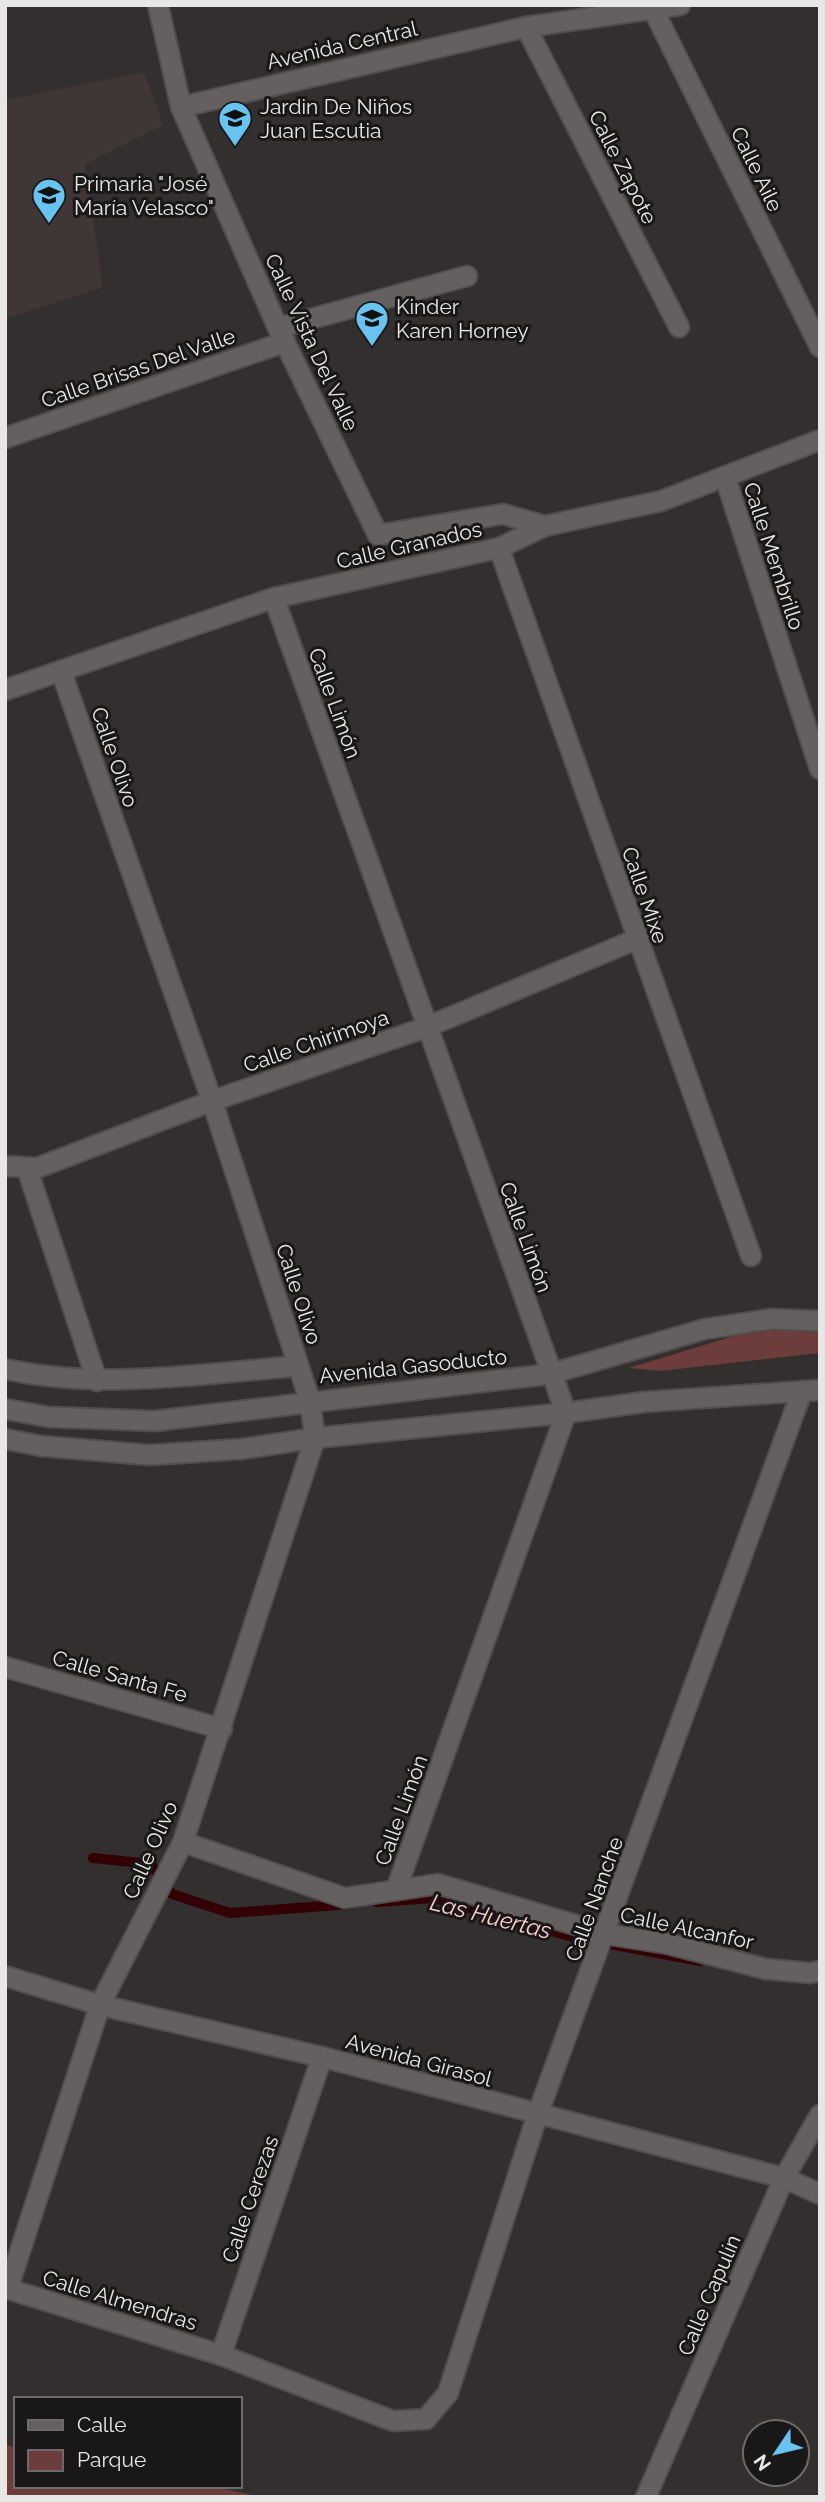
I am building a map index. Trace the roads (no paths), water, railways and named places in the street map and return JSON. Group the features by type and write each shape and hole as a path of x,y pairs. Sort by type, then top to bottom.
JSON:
{"street":[{"name":"Calle Vista Del Valle","path":"158,5 181,107 282,335 378,535 503,514 545,526"},
{"name":"Avenida Central","path":"181,107 526,27 680,5"},
{"name":"Calle Aile","path":"654,10 820,347"},
{"name":"Calle Zapote","path":"526,27 679,327"},
{"name":"Calle Brisas Del Valle","path":"5,438 282,335 467,276"},
{"name":"Calle Granados","path":"5,690 274,598 499,548 545,526 661,501 820,440"},
{"name":"Calle Membrillo","path":"725,477 820,769"},
{"name":"Calle Mixe","path":"499,548 751,1256"},
{"name":"Calle Limón","path":"274,598 566,1413 396,1890"},
{"name":"Calle Olivo","path":"6,2288 100,2005 179,1850 222,1729 315,1438 310,1401 212,1101 61,671"},
{"name":"Calle Chirimoya","path":"5,1166 37,1168 212,1101 427,1027 636,939"},
{"path":"27,1168 97,1381"},
{"name":"Avenida Gasoducto","path":"5,1409 49,1417 155,1421 551,1374 705,1329 772,1319 820,1321"},
{"path":"5,1369 97,1381 298,1366"},
{"path":"5,1439 41,1446 150,1455 240,1449 315,1438 566,1413 644,1402 811,1391"},
{"name":"Calle Nanche","path":"426,2419 448,2393 537,2116 811,1391"},
{"name":"Calle Santa Fe","path":"5,1667 222,1729"},
{"name":"Calle Alcanfor","path":"179,1850 345,1898 438,1884 605,1935 669,1944 766,1969 810,1973 820,1970"},
{"name":"Avenida Girasol","path":"5,1976 100,2005 323,2057 537,2116 784,2178 820,2194"},
{"name":"Calle Cerezas","path":"221,2356 323,2057"},
{"name":"Calle Capulín","path":"646,2497 784,2178 820,2115"},
{"name":"Calle Almendras","path":"6,2288 221,2356 393,2421 426,2419"}],"waterway":[{"name":"Las Huertas","path":"93,1858 151,1864 172,1894 230,1913 351,1904"},
{"name":"Las Huertas","path":"377,1902 434,1898 573,1937 700,1961"}],"place":[{"name":"Jardin De Niños Juan Escutia","path":"235,148"},
{"name":"Primaria \"José María Velasco\"","path":"49,225"},
{"name":"Kinder Karen Horney","path":"372,348"}]}
